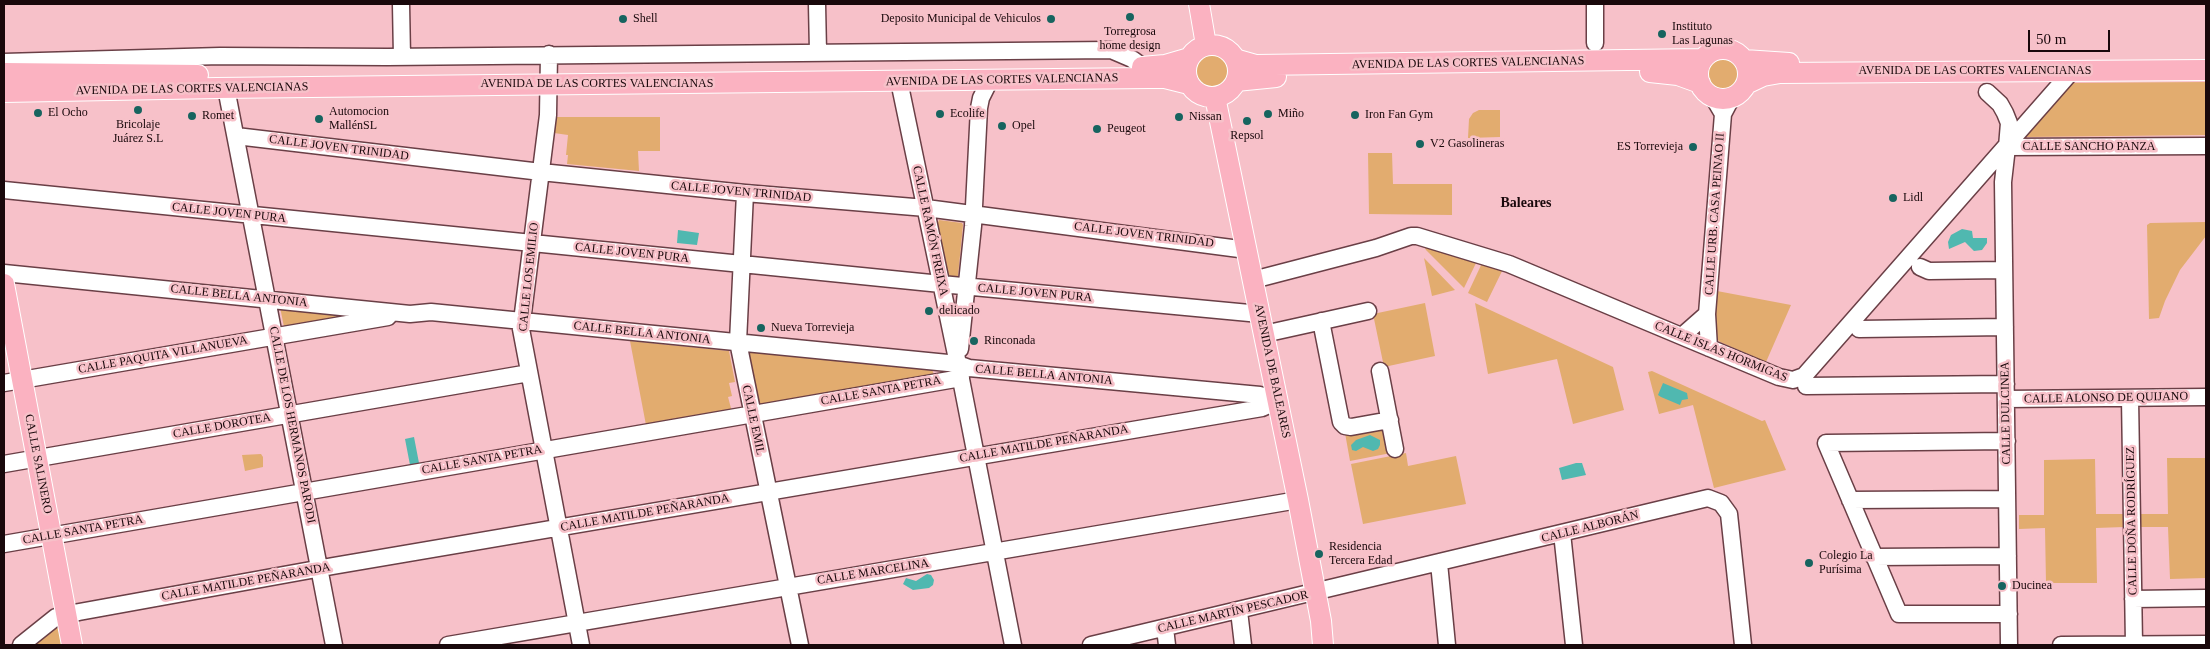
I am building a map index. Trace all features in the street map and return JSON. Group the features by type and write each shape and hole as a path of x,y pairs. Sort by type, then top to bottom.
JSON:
{"main road":[{"path":"1200,4 1206,45"},
{"path":"1206,45 1226,49 1235,59 1238,74 1236,81 1226,93 1215,97 1201,95 1189,84 1186,68 1193,52 1206,45"},
{"path":"1724,49 1732,50 1744,60 1748,72 1723,95 1698,75 1702,60 1708,54 1724,49"},
{"name":"AVENIDA DE LAS CORTES VALENCIANAS","path":"4,73 215,75 549,70 1143,67 1165,65 1189,58"},
{"name":"AVENIDA DE LAS CORTES VALENCIANAS","path":"1744,60 1780,63 2206,58"},
{"name":"AVENIDA DE LAS CORTES VALENCIANAS","path":"1235,59 1256,65 1702,60"},
{"name":"AVENIDA DE LAS CORTES VALENCIANAS","path":"4,92 226,88 549,70 899,81 1165,78 1189,84"},
{"name":"AVENIDA DE LAS CORTES VALENCIANAS","path":"1236,81 1257,77 1657,72 1678,75 1723,95 1763,76 1780,73 2206,70"},
{"name":"AVENIDA DE BALEARES","path":"1215,97 1298,500 1316,593 1323,645"},
{"name":"CALLE SALINERO","path":"5,297 13,381 37,458 72,645"}],"street":[{"path":"401,4 402,57"},
{"path":"817,4 818,52"},
{"path":"1595,4 1595,43"},
{"name":"AVENIDA DE LAS CORTES VALENCIANAS","path":"4,62 220,56 402,57 549,70 818,52 1112,50 1132,59 1143,67"},
{"name":"CALLE LOS EMILIO","path":"549,70 548,115 522,321 522,337 581,645"},
{"name":"CALLE ISLAS HORMIGAS","path":"1253,280 1416,236 1509,264 1786,380 1794,380 1804,376 2072,71"},
{"path":"959,371 973,214 979,108 981,98 990,80"},
{"name":"CALLE RAMÓN FREIXA","path":"899,81 1013,645"},
{"name":"CALLE DE LOS HERMANOS PARODI","path":"226,88 334,645"},
{"path":"1987,92 2000,104 2009,123 2007,147"},
{"name":"CALLE URB. CASA PEINAO II","path":"1709,348 1707,314 1723,95"},
{"name":"CALLE JOVEN TRINIDAD","path":"236,136 541,172 745,193 926,208 1247,250"},
{"name":"CALLE SANCHO PANZA","path":"2003,182 2007,147 2206,146"},
{"name":"CALLE DULCINEA","path":"2003,182 2009,645"},
{"name":"CALLE JOVEN PURA","path":"4,190 1260,314"},
{"name":"CALLE EMIL","path":"745,193 738,342 800,645"},
{"path":"1920,267 1929,271 2004,270"},
{"name":"CALLE BELLA ANTONIA","path":"4,273 267,298 410,314 431,312 738,342 959,371 969,368 1260,395 1278,401"},
{"path":"1264,334 1368,311"},
{"name":"CALLE PAQUITA VILLANUEVA","path":"13,381 410,314"},
{"path":"1682,336 1707,314"},
{"path":"1321,321 1341,422 1345,426 1351,427 1390,420"},
{"path":"1859,329 2005,327"},
{"path":"1380,370 1396,449"},
{"name":"CALLE SANTA PETRA","path":"4,544 752,413 959,371"},
{"name":"CALLE DOROTEA","path":"4,464 529,373"},
{"name":"CALLE ALONSO DE QUIJANO","path":"1806,386 2130,398 2206,397"},
{"name":"CALLE DOÑA RODRÍGUEZ","path":"2130,398 2134,644"},
{"name":"CALLE MATILDE PEÑARANDA","path":"21,645 56,617 67,614 319,569 1262,408 1278,401"},
{"path":"2007,441 1826,443 1898,614 2009,614"},
{"name":"CALLE ALBORÁN","path":"1316,593 1708,498 1721,503 1728,514 1744,645"},
{"path":"1850,500 2008,499"},
{"name":"CALLE MARCELINA","path":"448,645 1298,500"},
{"path":"1562,533 1574,645"},
{"path":"1874,556 2008,556"},
{"path":"1439,563 1448,645"},
{"name":"CALLE MARTÍN PESCADOR","path":"1091,645 1316,593"},
{"path":"2133,599 2206,598"},
{"path":"1239,610 1243,645"},
{"path":"1165,628 1167,645"},
{"path":"2062,645 2206,644"}],"shaded area":[{"path":"1212,52 1225,58 1231,71 1225,84 1212,90 1199,84 1193,71 1199,58"},
{"path":"1723,55 1730,56 1736,61 1741,67 1741,81 1736,87 1730,92 1723,93 1716,92 1710,87 1705,81 1704,74 1705,67 1710,61 1716,56"},
{"path":"2206,82 2206,135 2024,137 2070,83"},
{"path":"1479,110 1500,110 1500,137 1468,138 1469,119 1473,113"},
{"path":"556,117 660,117 660,151 638,151 639,171 567,164 568,135 554,133"},
{"path":"1368,153 1392,153 1393,184 1452,184 1452,215 1369,214"},
{"path":"939,220 962,223 963,225 958,276 948,276 937,225"},
{"path":"2206,222 2206,236 2180,270 2159,318 2149,319 2147,225 2150,223"},
{"path":"1424,246 1477,261 1464,288 1426,250"},
{"path":"1424,258 1455,290 1432,296"},
{"path":"1483,261 1504,267 1487,302 1468,293"},
{"path":"1717,291 1791,305 1766,362 1720,342 1716,338 1714,331"},
{"path":"1425,303 1435,356 1384,367 1373,314"},
{"path":"1475,303 1613,367 1624,410 1573,424 1557,359 1488,374"},
{"path":"280,307 350,315 284,327"},
{"path":"630,341 729,351 735,382 729,383 732,396 728,397 732,412 646,425"},
{"path":"747,351 932,370 934,374 759,407"},
{"path":"1652,371 1762,421 1765,420 1786,470 1714,488 1693,405 1659,414 1648,372"},
{"path":"1386,425 1391,453 1350,461 1345,433"},
{"path":"1406,453 1408,466 1456,456 1466,504 1363,524 1351,464"},
{"path":"261,454 263,457 263,467 245,471 242,455"},
{"path":"2167,458 2206,458 2206,578 2170,579 2168,527 2141,527 2141,514 2168,514"},
{"path":"2095,459 2096,514 2123,514 2124,527 2096,528 2097,583 2046,583 2045,528 2019,529 2019,515 2044,515 2044,460"},
{"path":"58,624 62,645 32,645"}],"water":[{"path":"1962,229 1972,231 1973,238 1987,238 1987,243 1982,250 1974,251 1965,242 1949,249 1948,242 1951,235"},
{"path":"678,230 699,233 697,245 677,243"},
{"path":"1663,383 1687,393 1688,399 1682,400 1680,405 1661,397 1658,395"},
{"path":"1370,435 1380,440 1378,449 1373,451 1363,447 1356,451 1352,450 1351,445 1356,440"},
{"path":"414,437 419,463 410,465 405,439"},
{"path":"1582,463 1586,475 1562,480 1559,468"},
{"path":"927,574 931,575 934,580 933,585 929,588 913,590 903,584 906,578 916,581"}],"place":[{"name":"Torregrosa home design","path":"1130,17"},
{"name":"Shell","path":"623,19"},
{"name":"Deposito Municipal de Vehiculos","path":"1051,19"},
{"name":"Instituto Las Lagunas","path":"1662,34"},
{"name":"Bricolaje Juárez S.L","path":"138,110"},
{"name":"El Ocho","path":"38,113"},
{"name":"Ecolife","path":"940,114"},
{"name":"Miño","path":"1268,114"},
{"name":"Iron Fan Gym","path":"1355,115"},
{"name":"Romet","path":"192,116"},
{"name":"Nissan","path":"1179,117"},
{"name":"Automocion MallénSL","path":"319,119"},
{"name":"Repsol","path":"1247,121"},
{"name":"Opel","path":"1002,126"},
{"name":"Peugeot","path":"1097,129"},
{"name":"V2 Gasolineras","path":"1420,144"},
{"name":"ES Torrevieja","path":"1693,147"},
{"name":"Lidl","path":"1893,198"},
{"name":"delicado","path":"929,311"},
{"name":"Nueva Torrevieja","path":"761,328"},
{"name":"Rinconada","path":"974,341"},
{"name":"Residencia Tercera Edad","path":"1319,554"},
{"name":"Colegio La Purísima","path":"1809,563"},
{"name":"Ducinea","path":"2002,586"}],"district":[{"name":"Baleares","path":"1526,203"}]}
